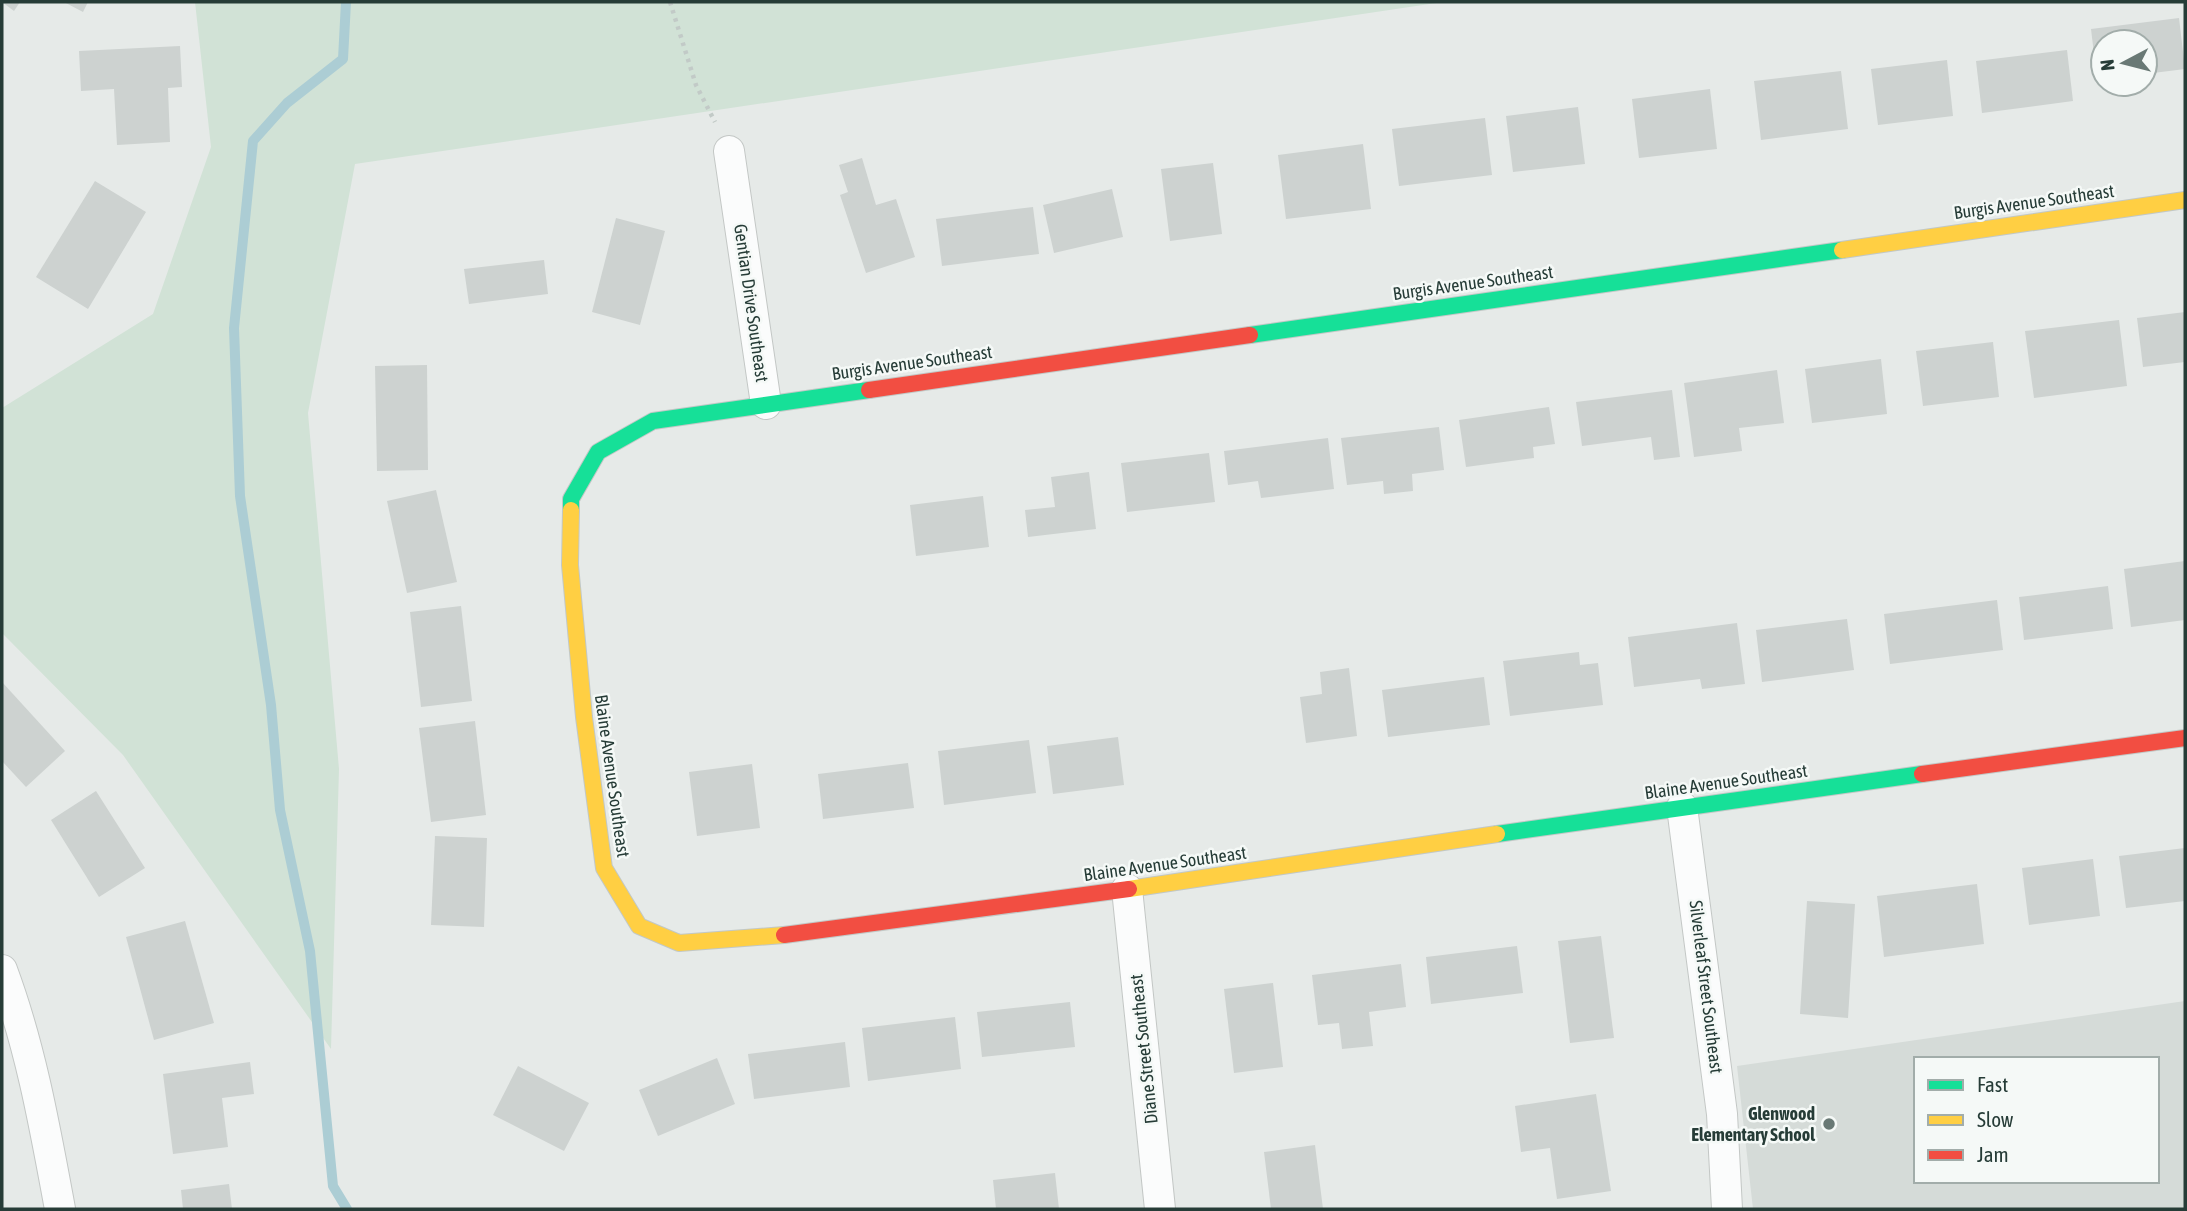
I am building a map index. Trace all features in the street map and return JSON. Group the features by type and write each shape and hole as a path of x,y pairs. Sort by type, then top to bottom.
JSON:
{"street":[{"name":"Gentian Drive Southeast","path":"598,452 653,421 766,404 729,151"},
{"name":"Burgis Avenue Southeast","path":"766,404 2185,200"},
{"name":"Blaine Avenue Southeast","path":"598,452 571,499 570,565 583,717 604,868 639,926 679,943 765,938 1127,890 1682,807 2185,738"},
{"name":"Silverleaf Street Southeast","path":"1682,807 1722,1114 1727,1209"},
{"name":"Diane Street Southeast","path":"1127,890 1160,1209"},
{"path":"2,970 18,1014 40,1098 60,1209"}],"path":[{"path":"670,2 696,85 729,151"}],"shaded area":[{"name":"Glenwood Elementary School","path":"2185,1001 2185,1209 1753,1209 1737,1066"}],"green space":[{"path":"195,2 1443,2 355,164 308,413 339,769 331,1049 123,755 2,633 2,408 153,314 211,147"}],"building":[{"path":"2,2 20,2 14,11"},
{"path":"64,2 88,2 83,12"},
{"path":"2179,18 2185,69 2159,72 2159,28 2099,28"},
{"path":"180,46 182,87 168,88 170,142 117,145 114,89 81,91 79,51"},
{"path":"2067,50 2073,101 1982,113 1976,61"},
{"path":"1947,60 1953,116 1878,125 1871,69"},
{"path":"1841,71 1848,129 1761,140 1754,81"},
{"path":"1710,89 1717,149 1639,158 1632,99"},
{"path":"1578,107 1585,164 1513,172 1506,116"},
{"path":"1485,118 1492,175 1399,186 1392,129"},
{"path":"1363,144 1371,209 1286,219 1278,155"},
{"path":"862,158 876,205 896,199 915,257 866,273 840,195 848,192 839,165"},
{"path":"1213,163 1222,234 1170,241 1161,169"},
{"path":"95,181 146,212 88,309 36,277"},
{"path":"1112,189 1123,237 1054,253 1043,205"},
{"path":"1033,207 1039,254 942,266 936,219"},
{"path":"616,218 665,231 640,325 592,312"},
{"path":"544,260 548,294 469,304 464,269"},
{"path":"2185,312 2185,362 2143,367 2137,318"},
{"path":"2119,320 2127,386 2034,398 2025,331"},
{"path":"1993,342 1999,397 1923,406 1916,351"},
{"path":"1881,359 1887,414 1812,423 1805,369"},
{"path":"427,365 428,470 377,471 375,366"},
{"path":"1777,370 1784,423 1739,428 1742,451 1694,457 1684,383"},
{"path":"1672,390 1680,457 1654,460 1651,437 1582,446 1576,402"},
{"path":"1549,407 1555,444 1533,447 1534,458 1466,467 1459,420"},
{"path":"1439,427 1444,470 1412,474 1413,491 1384,494 1383,481 1347,485 1341,438"},
{"path":"1328,438 1334,489 1261,498 1258,481 1228,485 1224,451"},
{"path":"1209,453 1215,502 1127,512 1121,463"},
{"path":"1089,472 1096,529 1028,537 1025,510 1055,507 1051,477"},
{"path":"436,490 457,582 407,593 387,501"},
{"path":"983,496 989,547 916,556 910,505"},
{"path":"2185,561 2185,620 2131,627 2124,569"},
{"path":"2108,586 2113,629 2024,640 2019,597"},
{"path":"1997,600 2003,650 1890,664 1884,614"},
{"path":"461,606 472,701 421,707 410,612"},
{"path":"1847,619 1854,670 1762,682 1756,630"},
{"path":"1737,623 1745,684 1702,689 1700,679 1634,687 1628,637"},
{"path":"1579,652 1580,665 1598,663 1603,705 1510,716 1503,661"},
{"path":"1349,668 1357,736 1306,743 1300,697 1322,694 1320,672"},
{"path":"1484,677 1490,725 1388,737 1382,690"},
{"path":"2,682 65,751 26,787 2,761"},
{"path":"475,721 486,815 431,822 419,728"},
{"path":"1118,737 1124,785 1053,794 1047,746"},
{"path":"1029,740 1036,793 944,805 938,751"},
{"path":"908,763 914,808 823,819 818,774"},
{"path":"752,764 760,828 697,836 689,772"},
{"path":"96,791 145,868 99,897 51,820"},
{"path":"435,836 487,838 484,927 431,925"},
{"path":"2185,848 2185,901 2126,908 2119,856"},
{"path":"2093,859 2100,916 2029,925 2022,868"},
{"path":"1977,884 1984,944 1884,957 1877,896"},
{"path":"1807,901 1855,904 1848,1018 1800,1014"},
{"path":"185,921 214,1023 154,1040 126,937"},
{"path":"1601,936 1614,1038 1570,1043 1558,941"},
{"path":"1517,946 1523,993 1431,1004 1426,957"},
{"path":"1401,964 1406,1007 1369,1012 1373,1046 1342,1049 1339,1023 1318,1025 1312,975"},
{"path":"1273,983 1283,1067 1234,1073 1224,989"},
{"path":"1070,1002 1075,1047 982,1057 977,1012"},
{"path":"955,1017 961,1069 868,1081 862,1028"},
{"path":"845,1042 850,1087 754,1099 748,1054"},
{"path":"717,1058 735,1104 658,1136 639,1090"},
{"path":"250,1062 254,1094 222,1098 228,1147 173,1154 163,1074"},
{"path":"518,1066 589,1103 564,1151 493,1115"},
{"path":"1596,1094 1611,1191 1557,1199 1550,1148 1521,1152 1515,1106"},
{"path":"1315,1145 1323,1209 1271,1209 1264,1152"},
{"path":"1055,1173 1059,1209 996,1209 993,1180"},
{"path":"229,1184 232,1209 183,1209 181,1190"}],"waterway":[{"path":"346,2 343,59 287,103 253,141 234,328 240,496 271,705 280,810 310,951 333,1186 347,1209"}],"traffic: fast":[{"path":"1250,335 1842,250"},
{"path":"571,510 571,499 598,452 653,421 869,390"},
{"path":"1497,834 1922,774"}],"traffic: slow":[{"path":"1842,250 2185,200"},
{"path":"571,510 570,565 584,717 604,868 639,926 679,943 784,935"},
{"path":"1129,889 1497,834"}],"traffic: jam":[{"path":"869,390 1250,335"},
{"path":"1922,774 2185,738"},
{"path":"784,935 1129,889"}],"place":[{"name":"Glenwood Elementary School","path":"1829,1124"}]}
